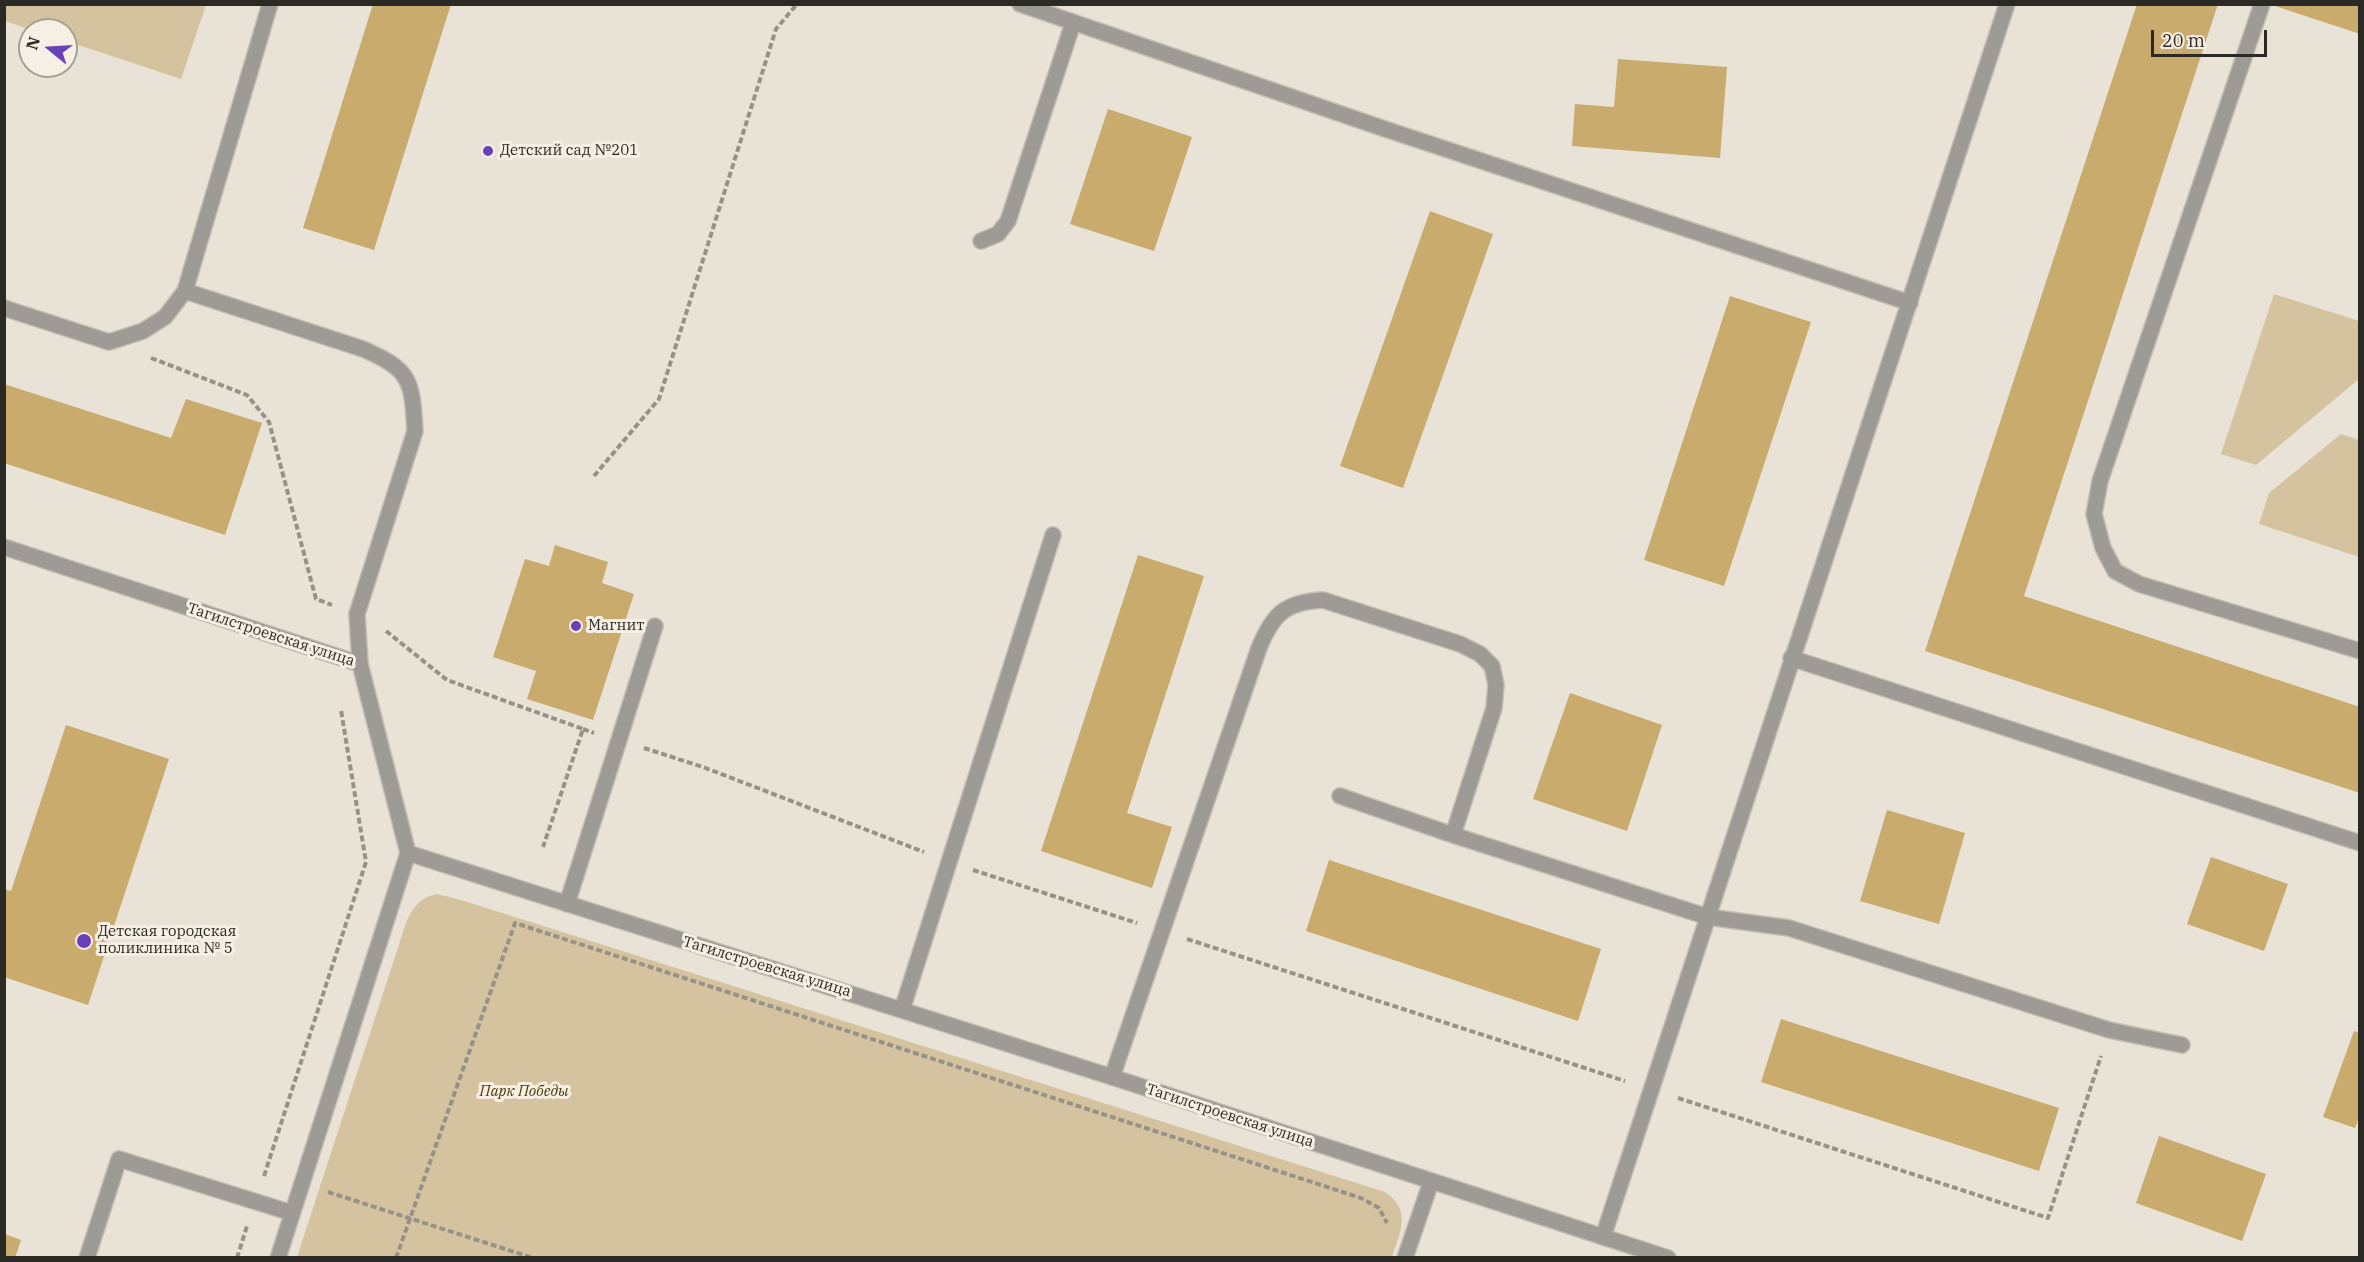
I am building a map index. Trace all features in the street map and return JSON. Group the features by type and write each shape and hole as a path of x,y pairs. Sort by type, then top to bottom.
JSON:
{"street":[{"path":"4,308 110,342 143,331 165,317 185,291 270,4"},
{"path":"1020,4 1517,173 1910,303"},
{"path":"1603,1237 2007,4"},
{"path":"2262,4 2100,481 2094,514 2103,548 2115,571 2139,584 2360,651"},
{"path":"981,241 998,234 1008,221 1073,23"},
{"path":"185,291 363,349 386,359 404,372 413,400 415,431 357,614 360,664"},
{"path":"902,1010 1053,535"},
{"name":"Тагилстроевская улица","path":"4,547 360,664 408,853 1668,1257"},
{"path":"1112,1077 1259,648 1268,627 1281,611 1301,602 1323,600 1460,644 1480,654 1492,666 1496,685 1494,708 1453,835"},
{"path":"567,904 655,626"},
{"path":"1791,658 2360,843"},
{"path":"1340,796 1708,917 1789,928 2109,1030 2182,1045"},
{"path":"278,1257 408,853"},
{"path":"87,1257 119,1159 292,1213"},
{"path":"1405,1257 1431,1182"}],"path":[{"path":"594,476 659,399 777,29 797,4"},
{"path":"237,1257 366,862 339,699"},
{"path":"583,729 703,767 949,862 2048,1218 2109,1030"},
{"path":"396,1257 515,923 1361,1198 1379,1208 1389,1228"},
{"path":"302,1183 533,1257"}],"green space":[{"path":"5,4 206,4 181,79 78,45 78,18 18,18 18,26 5,21"},
{"path":"2274,294 2359,321 2359,379 2256,465 2221,454"},
{"path":"2341,434 2359,440 2359,557 2259,524 2269,493"},
{"name":"Парк Победы","path":"437,894 1385,1192 1399,1206 1402,1222 1392,1257 297,1257 407,920 419,903"}],"building":[{"path":"373,4 451,4 374,250 303,228"},
{"path":"2137,4 2218,4 2024,596 2360,707 2360,793 1925,651"},
{"path":"2272,4 2360,4 2360,34 2272,5"},
{"path":"1618,59 1727,67 1720,158 1572,146 1575,104 1614,107"},
{"path":"1108,109 1192,137 1154,251 1070,224"},
{"path":"1430,211 1493,234 1403,488 1340,466"},
{"path":"1730,296 1811,322 1724,586 1644,560"},
{"path":"4,384 171,438 186,399 262,423 225,535 4,463"},
{"path":"555,545 608,562 602,583 634,594 593,720 527,699 536,671 493,657 525,559 549,566"},
{"path":"1138,555 1204,576 1127,813 1172,827 1152,888 1041,851"},
{"path":"1570,693 1662,725 1627,831 1533,799"},
{"path":"66,725 169,759 88,1005 4,977 4,889 11,891"},
{"path":"1887,810 1965,833 1939,924 1860,901"},
{"path":"2211,857 2288,884 2264,951 2187,924"},
{"path":"1329,860 1601,949 1578,1021 1306,931"},
{"path":"1781,1019 2059,1108 2039,1171 1761,1082"},
{"path":"2354,1031 2360,1033 2360,1115 2355,1128 2323,1117"},
{"path":"2159,1136 2266,1174 2242,1241 2136,1203"},
{"path":"5,1234 21,1240 15,1258 5,1258"}],"place":[{"name":"Детский сад №201","path":"488,151"},
{"name":"Магнит","path":"576,626"},
{"name":"Детская городская поликлиника № 5","path":"84,941"}]}
